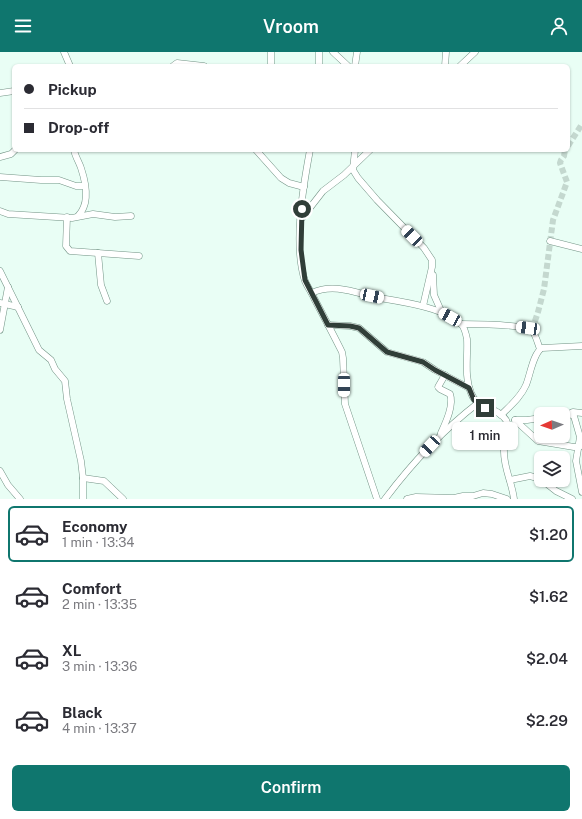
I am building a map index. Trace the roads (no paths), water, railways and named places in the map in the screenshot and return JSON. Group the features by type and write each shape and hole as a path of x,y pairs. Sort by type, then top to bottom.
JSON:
{"street":[{"path":"64,52 68,64"},
{"path":"271,64 272,52"},
{"path":"319,52 320,64"},
{"path":"333,52 346,64"},
{"path":"356,64 357,52"},
{"path":"445,64 446,52"},
{"path":"462,64 475,52"},
{"path":"176,64 186,64"},
{"path":"0,93 12,91"},
{"path":"0,157 13,152"},
{"path":"75,152 81,170 84,186 85,206 77,217"},
{"path":"258,152 281,178 289,183 304,187"},
{"path":"310,152 301,219 301,259 305,280 342,352 345,404 377,499"},
{"path":"355,152 354,172 364,186 424,248 432,260 434,295 442,313"},
{"path":"301,219 317,196 353,167 368,152"},
{"path":"0,177 60,180 76,186 84,186"},
{"path":"0,212 8,214 67,218 93,214 116,217 131,216"},
{"path":"67,218 66,241 70,251 138,256"},
{"path":"550,241 582,249"},
{"path":"98,254 101,285 107,301"},
{"path":"423,306 432,268"},
{"path":"0,271 40,352 51,360 55,369 65,381 67,399 80,458 83,478 83,499"},
{"path":"0,330 2,304 8,287"},
{"path":"312,293 324,288 335,288 423,306 442,313 461,324 528,328 533,332 540,350"},
{"path":"2,304 18,306"},
{"path":"461,324 465,331 467,341 467,373 469,388 472,396 478,403 504,417 515,420 534,419"},
{"path":"328,325 359,328 387,352 423,362 469,388"},
{"path":"504,417 525,388 533,363 542,348 582,346"},
{"path":"441,435 448,416 452,398 450,394 440,390 438,387 446,375"},
{"path":"385,499 399,481 441,435 478,403"},
{"path":"570,413 573,412 582,413"},
{"path":"570,416 574,416 580,437 580,446 576,461 582,492"},
{"path":"504,417 508,427 504,446 505,467 510,480 514,499"},
{"path":"515,420 538,441 580,446"},
{"path":"0,471 8,485 20,499"},
{"path":"510,480 530,476 534,477"},
{"path":"83,478 104,481 123,499"},
{"path":"551,487 572,499"},
{"path":"407,499 416,496 454,498 481,493 492,494 507,499"}],"tunnel":[{"path":"570,143 582,124"},
{"path":"532,330 544,289 553,220 567,182 560,163 565,152"}]}
